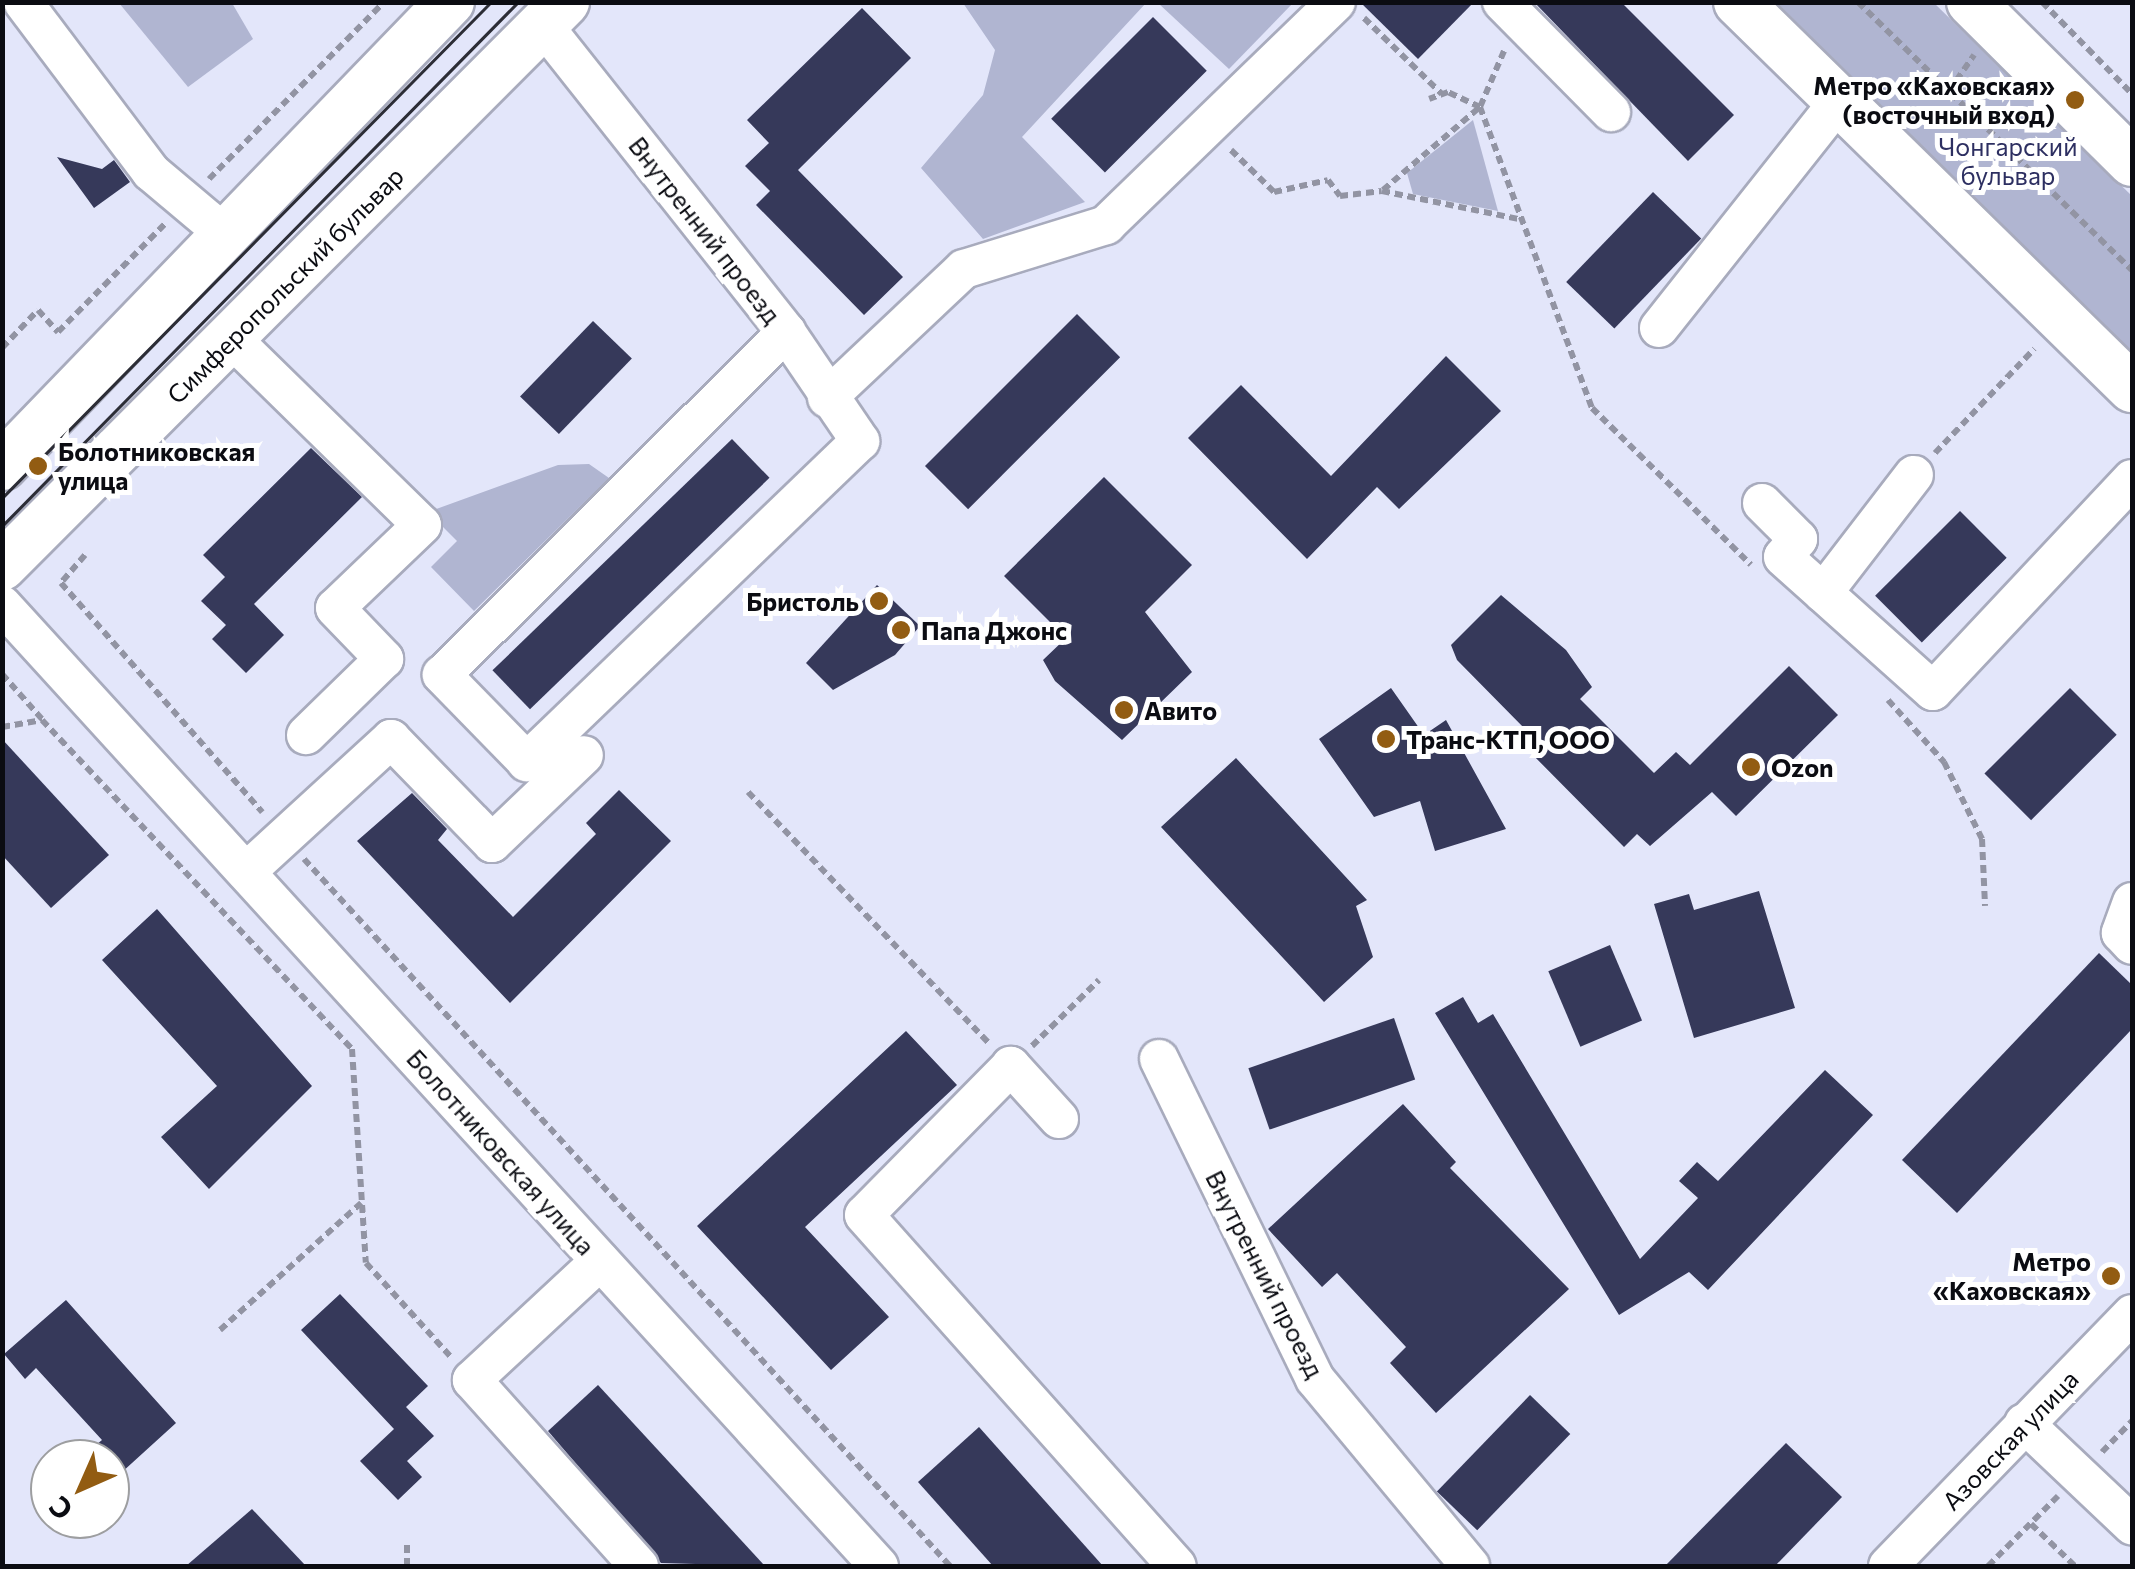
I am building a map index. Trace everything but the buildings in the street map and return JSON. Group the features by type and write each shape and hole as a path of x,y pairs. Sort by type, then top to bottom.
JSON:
{"main road":[{"path":"2,466 450,2"},
{"path":"1738,2 2132,388"},
{"path":"1972,3 2132,162"},
{"name":"Симферопольский бульвар","path":"2,566 554,14"}],"street":[{"path":"23,2 151,172 226,235"},
{"path":"827,398 964,269 1106,225 1336,2"},
{"path":"1506,7 1612,112"},
{"name":"Внутренний проезд","path":"442,676 527,762 860,441 827,398 786,332 554,14"},
{"path":"1659,328 1840,102"},
{"path":"231,338 422,524 335,608 384,658 442,676 786,332"},
{"path":"1823,593 1914,475"},
{"path":"1762,503 1798,539 1783,558 1934,691 2132,479"},
{"name":"Болотниковская улица","path":"2,605 879,1566"},
{"path":"306,735 384,658"},
{"path":"246,872 391,738 492,843 584,756"},
{"path":"2132,902 2121,933 2132,945"},
{"name":"Внутренний проезд","path":"1159,1060 1316,1379 1470,1566"},
{"path":"1059,1118 1011,1066 864,1214 1177,1566"},
{"path":"600,1261 472,1380 639,1566"},
{"name":"Азовская улица","path":"1888,1566 2132,1314"},
{"path":"2024,1423 2132,1524"}],"path":[{"path":"1348,2 1442,94 1480,107"},
{"path":"1858,2 2132,270"},
{"path":"2042,2 2132,94"},
{"path":"1382,191 1480,107 1500,78 1506,7"},
{"path":"1429,99 1442,94"},
{"path":"1480,107 1592,408 1757,570"},
{"path":"1208,127 1274,192 1328,180 1340,196 1382,191 1520,220"},
{"path":"1914,475 2034,348"},
{"path":"85,556 62,582 284,837 950,1566"},
{"path":"2,674 352,1049 366,1263 472,1380"},
{"path":"1881,692 1944,762 1982,839 1986,906"},
{"path":"2,728 42,720"},
{"path":"748,792 1011,1066 1098,980"},
{"path":"220,1330 362,1202"},
{"path":"2031,1524 2075,1566"},
{"path":"407,1542 407,1566"}],"green space":[{"path":"119,3 232,3 253,39 188,87"},
{"path":"963,3 1146,3 1022,137 1085,202 983,239 921,168 983,95 995,50"},
{"path":"1158,3 1293,3 1229,69"},
{"name":"Чонгарский бульвар","path":"1758,3 1934,3 2132,196 2132,369"},
{"path":"1473,120 1498,211 1413,194 1407,173"},
{"path":"589,464 609,478 474,611 431,567 457,541 428,512 558,465"}],"tram line":[{"path":"2,498 491,2"},
{"path":"2,526 518,2"}],"place":[{"name":"Метро «Каховская» (восточный вход)","path":"2075,100"},
{"name":"Болотниковская улица","path":"38,466"},
{"name":"Бристоль","path":"879,601"},
{"name":"Папа Джонс","path":"901,630"},
{"name":"Авито","path":"1124,710"},
{"name":"Транс-КТП, ООО","path":"1386,739"},
{"name":"Ozon","path":"1751,767"},
{"name":"Метро «Каховская»","path":"2111,1276"}]}
